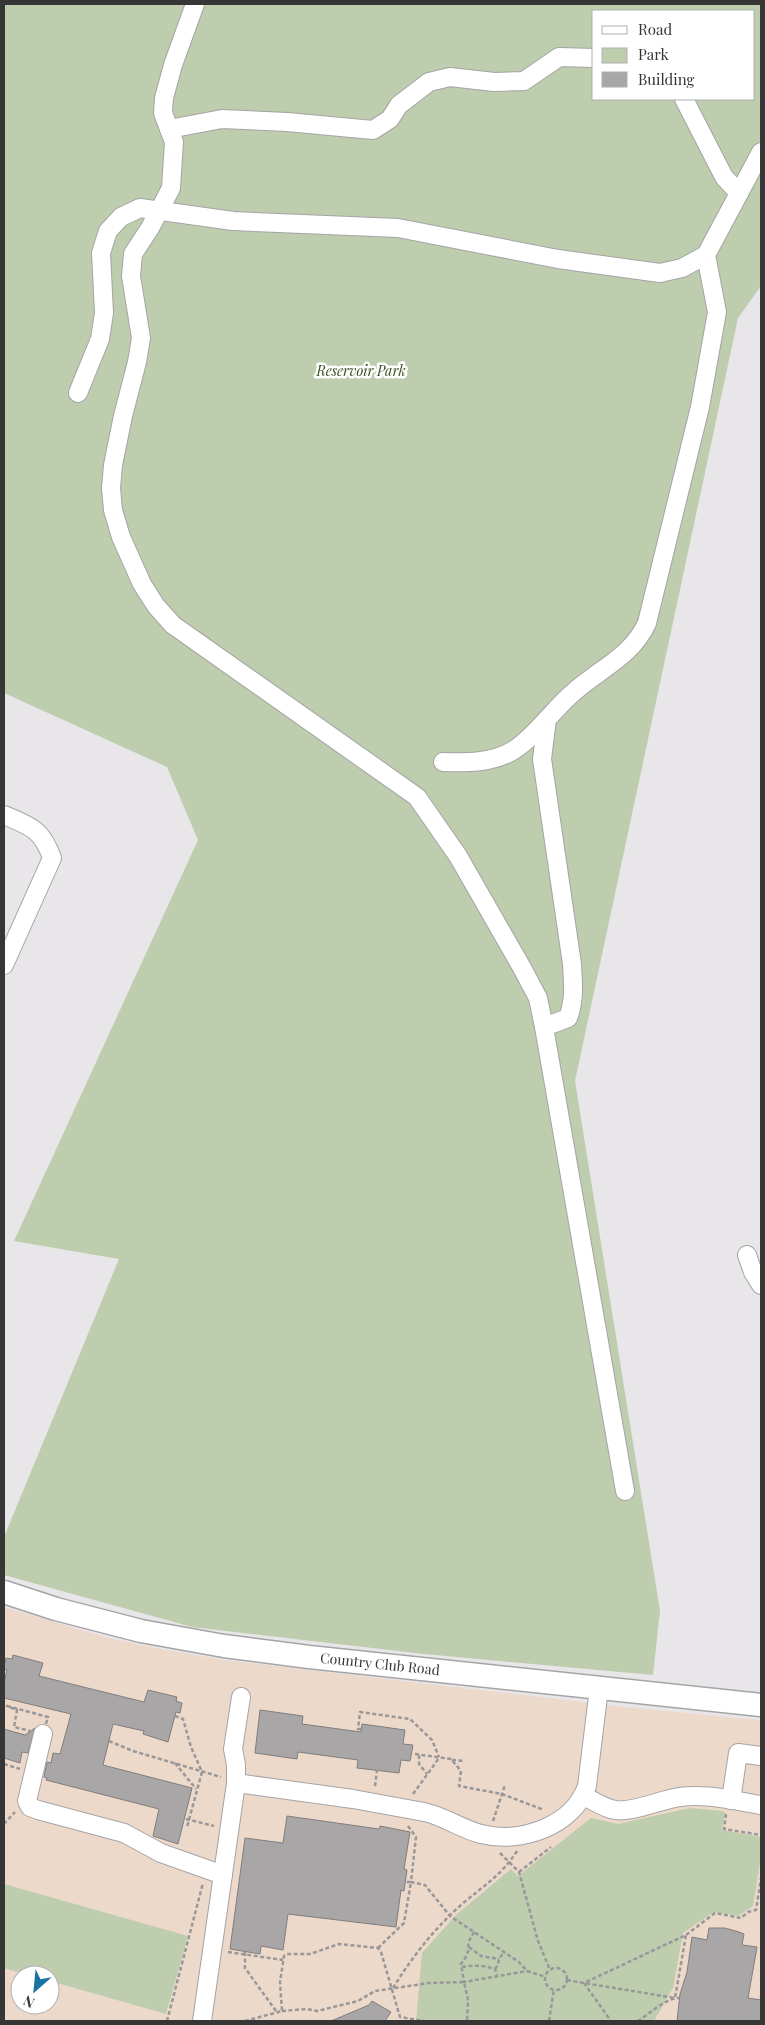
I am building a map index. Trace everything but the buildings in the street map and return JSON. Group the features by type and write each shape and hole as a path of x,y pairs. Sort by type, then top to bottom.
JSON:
{"main road":[{"name":"Country Club Road","path":"4,1592 56,1609 141,1631 224,1646 309,1657 761,1705"}],"street":[{"path":"195,4 173,65 164,98 163,113 174,142 171,188 133,254 131,276 141,338 138,362 123,416 111,488 113,510 121,537 142,584 156,606 174,625 417,796 458,856 538,998 625,1491"},
{"path":"169,128 222,119 287,122 372,130 390,119 399,105 429,82 450,77 494,82 524,81 559,57 592,58"},
{"path":"685,100 724,177 740,193"},
{"path":"78,393 100,339 104,313 102,253 108,231 120,217 140,208 232,221 398,228 558,259 660,273 682,268 706,255 761,152"},
{"path":"443,762 469,763 490,759 513,750 533,734 574,691 627,652 640,638 647,624 700,407 716,312 706,255"},
{"path":"544,1027 568,1018 572,1007 573,990 572,964 542,759 547,719"},
{"path":"4,815 28,825 46,840 52,858 4,965"},
{"path":"747,1255 753,1272 761,1285"},
{"path":"230,1779 435,1814 474,1832 500,1836 530,1832 559,1822 574,1810 584,1796 587,1786 599,1688"},
{"path":"202,2021 223,1875 230,1779 236,1765 233,1749 241,1697"},
{"path":"43,1734 27,1801 30,1807 124,1833 161,1853 223,1875"},
{"path":"728,1805 738,1753 761,1756"},
{"path":"584,1796 608,1808 621,1811 680,1797 704,1796 728,1805 761,1805"}],"path":[{"path":"7,1706 48,1717 43,1734 14,1727 17,1710 7,1706"},
{"path":"361,1730 358,1729 360,1712 410,1719 432,1740 439,1757"},
{"path":"175,1716 184,1719 202,1772 187,1819 187,1827"},
{"path":"109,1741 133,1751 230,1779"},
{"path":"415,1754 465,1761"},
{"path":"419,1755 420,1764 427,1774"},
{"path":"416,1790 439,1757"},
{"path":"451,1760 461,1771 459,1786 502,1794 547,1812"},
{"path":"175,1763 196,1789"},
{"path":"374,1793 377,1770"},
{"path":"495,1828 492,1822 505,1785"},
{"path":"728,1805 724,1829 761,1835"},
{"path":"187,1819 208,1825 215,1824"},
{"path":"282,2010 280,1982 284,1956 287,1954 310,1954 339,1944 378,1948 404,1924 416,1837 407,1825"},
{"path":"519,1872 551,1846"},
{"path":"393,1988 419,1948 450,1916 498,1875 518,1850"},
{"path":"497,1851 519,1872 538,1941 550,1970"},
{"path":"167,2021 204,1877"},
{"path":"584,1983 686,1935 715,1914 741,1918 748,1912 756,1910 760,1897 761,1878"},
{"path":"405,1882 425,1885 450,1916 519,1962 527,1971"},
{"path":"467,2021 468,2000 461,1967 467,1956 468,1943 474,1932"},
{"path":"677,1998 686,1935"},
{"path":"468,1947 481,1956 499,1958"},
{"path":"378,1948 393,1988 401,2021"},
{"path":"228,1952 283,1960"},
{"path":"495,1969 498,1966 499,1958 504,1952"},
{"path":"245,1953 244,1968 276,2011"},
{"path":"461,1967 472,1964 495,1969"},
{"path":"557,1968 563,1971 567,1980 561,1988 554,1989 548,1986 546,1977 550,1970 557,1968"},
{"path":"495,1969 497,1976"},
{"path":"245,2021 282,2010 306,2009 317,2011 358,2001 375,1992 393,1988 430,1983 464,1982 527,1971 546,1977"},
{"path":"567,1980 677,1998"},
{"path":"584,1983 611,2021"},
{"path":"549,2021 554,1989"},
{"path":"638,2021 677,1998"},
{"path":"400,2017 424,2021"}],"shaded area":[{"path":"4,1607 105,1637 225,1660 625,1707 761,1720 761,2021 4,2021"}],"green space":[{"name":"Reservoir Park","path":"4,4 761,4 761,286 738,318 575,1081 660,1611 653,1675 424,1654 192,1627 4,1575 4,1537 119,1259 14,1241 198,840 167,767 4,693"},
{"path":"690,1808 723,1811 725,1813 722,1830 761,1837 761,1857 753,1906 738,1916 714,1912 683,1933 673,1988 654,2021 416,2021 422,1953 456,1915 511,1869 518,1876 591,1818 618,1824"},
{"path":"4,1884 188,1936 166,2014 60,1984 60,1965 10,1965 10,1970 4,1968"}]}
